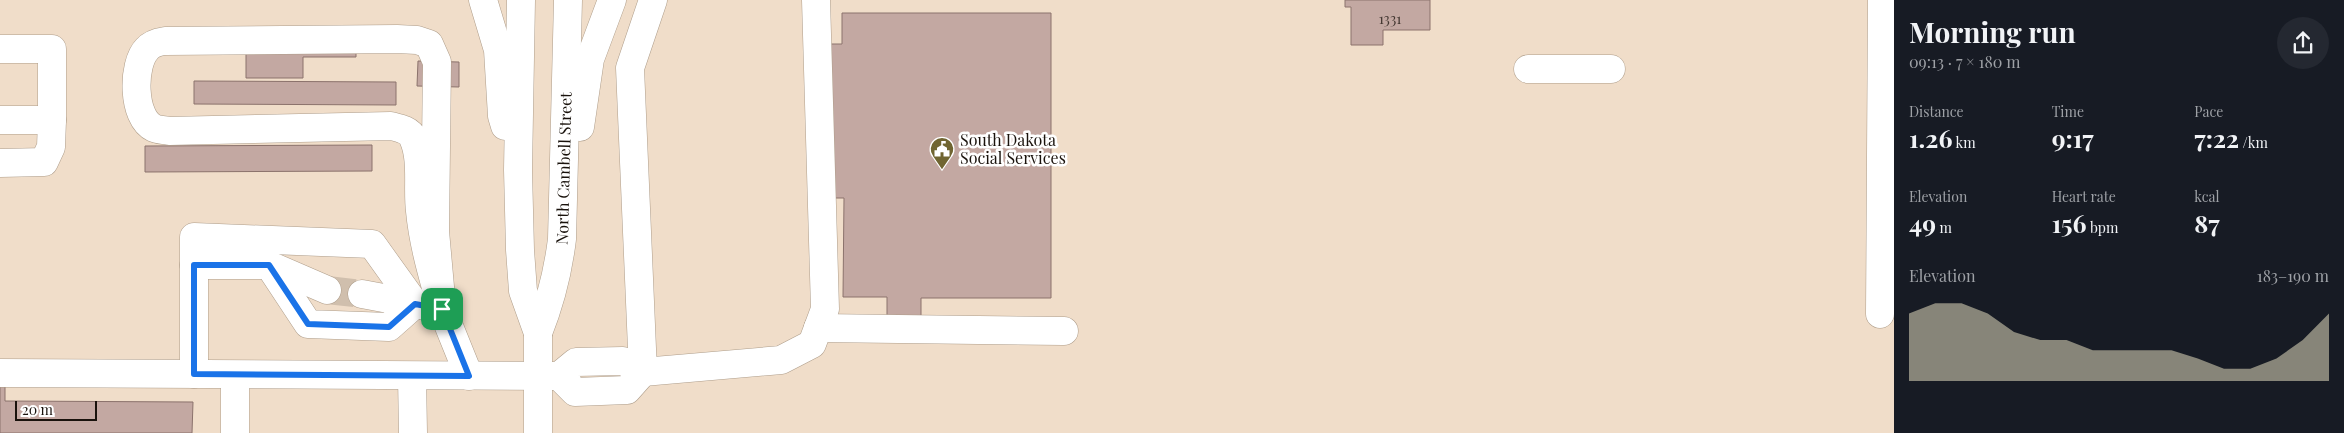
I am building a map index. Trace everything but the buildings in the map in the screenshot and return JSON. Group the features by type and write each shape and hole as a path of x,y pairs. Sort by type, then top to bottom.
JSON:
{"main road":[{"path":"483,0 498,50 502,116 518,170"},
{"name":"North Cambell Street","path":"521,0 518,170 523,291 538,333 549,376 538,433"},
{"name":"North Cambell Street","path":"538,333 550,299 559,263 562,239 568,0"},
{"path":"562,239 590,59 612,0"},
{"path":"642,372 630,68 653,0"},
{"path":"0,373 549,376 576,362 623,361 642,372 781,360 812,344 825,309 816,0"},
{"path":"1880,314 1882,0"},
{"path":"442,309 436,231 437,62 429,44 417,40 397,39 165,41 155,43 147,48 140,65 136,102 142,118 153,128 169,131 391,126 404,129 413,136 417,151 420,211 427,254 442,309 469,376"},
{"path":"0,49 52,49 51,147 44,162 0,162"},
{"path":"1528,69 1611,69"},
{"path":"0,120 52,120"},
{"path":"194,374 194,237 372,244 415,304"},
{"path":"194,265 269,265 327,290"},
{"path":"269,265 308,324 389,327 415,304"},
{"path":"362,294 442,309"},
{"path":"818,328 1064,331"},
{"path":"235,374 235,433"},
{"path":"412,376 413,433"}],"tunnel":[{"path":"327,290 362,294"}],"place":[{"name":"South Dakota Social Services","path":"942,170"}],"route":[{"path":"194,265 269,265 308,324 389,327 415,304 442,309 469,376 194,374 194,265"}]}
